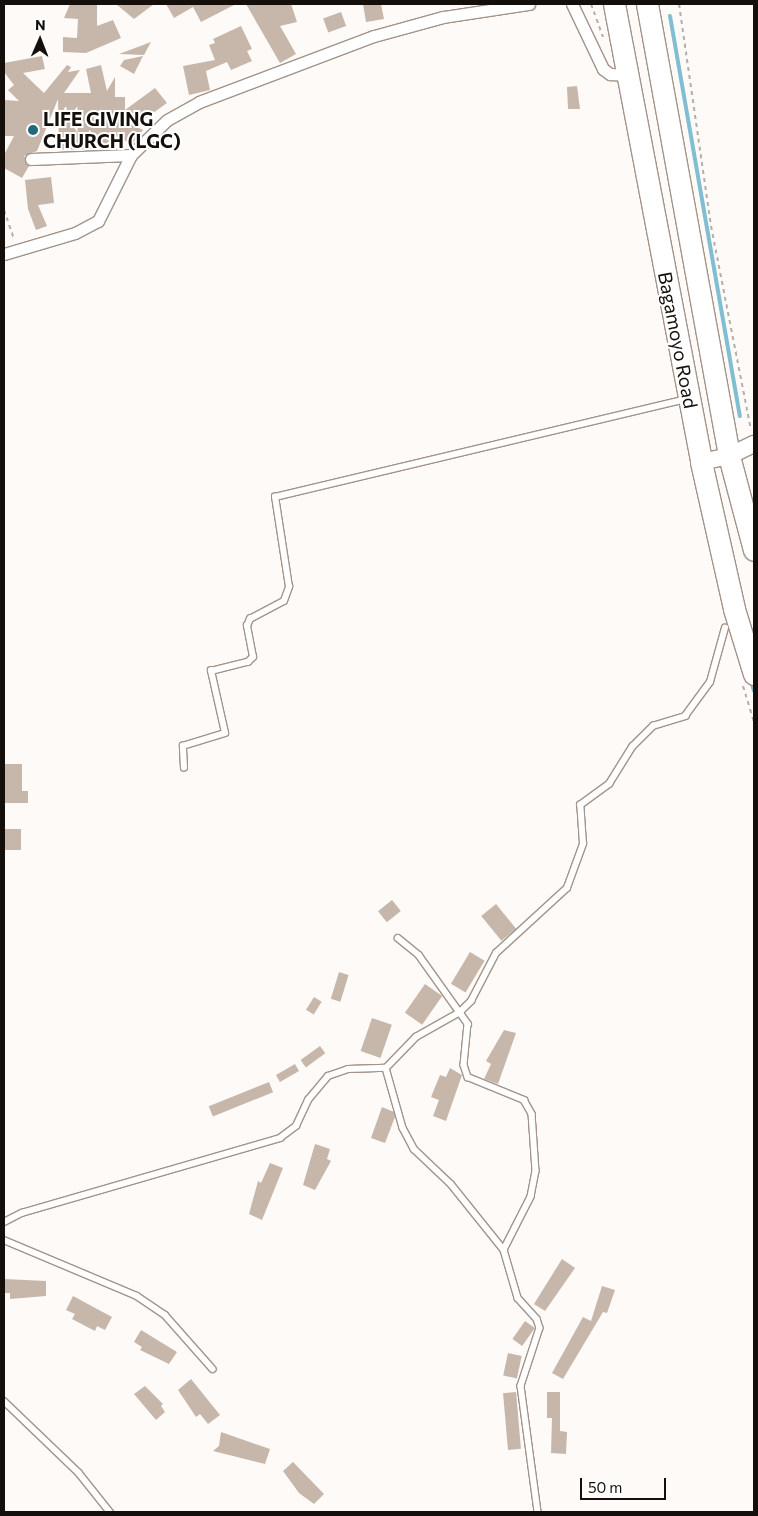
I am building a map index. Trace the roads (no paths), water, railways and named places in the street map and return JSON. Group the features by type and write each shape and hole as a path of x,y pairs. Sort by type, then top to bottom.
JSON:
{"highway":[{"name":"Bagamoyo Road","path":"614,4 701,462 734,609 754,674"},
{"name":"Bagamoyo Road","path":"647,4 729,456 754,550"}],"main road":[{"path":"701,462 729,456 753,445"}],"street":[{"path":"4,254 75,233 98,221 131,155 167,120 215,96 412,25 529,4"},
{"path":"572,4 603,69 610,74 629,75"},
{"path":"31,159 131,155"}],"lane":[{"path":"184,768 183,746 225,733 211,671 248,662 253,657 247,626 250,618 284,601 289,587 275,496 689,398"},
{"path":"4,1222 22,1213 280,1138 296,1126 308,1100 328,1076 348,1069 386,1068 416,1037 460,1012 472,1001 496,953 567,888 578,869 583,844 580,805 609,784 632,747 653,726 684,716 710,682 725,628"},
{"path":"398,938 419,956 460,1012 469,1030 464,1060 468,1077 524,1100 532,1114 536,1171 531,1197 504,1250"},
{"path":"386,1068 403,1128 414,1149 451,1184 504,1250 518,1298 537,1319 540,1328 521,1386 538,1512"},
{"path":"4,1240 137,1296 165,1315 213,1369"},
{"path":"4,1401 79,1473 110,1512"}],"waterway":[{"path":"670,16 740,416"},
{"path":"751,681 754,691"}],"place":[{"name":"LIFE GIVING CHURCH (LGC)","path":"33,130"}]}
